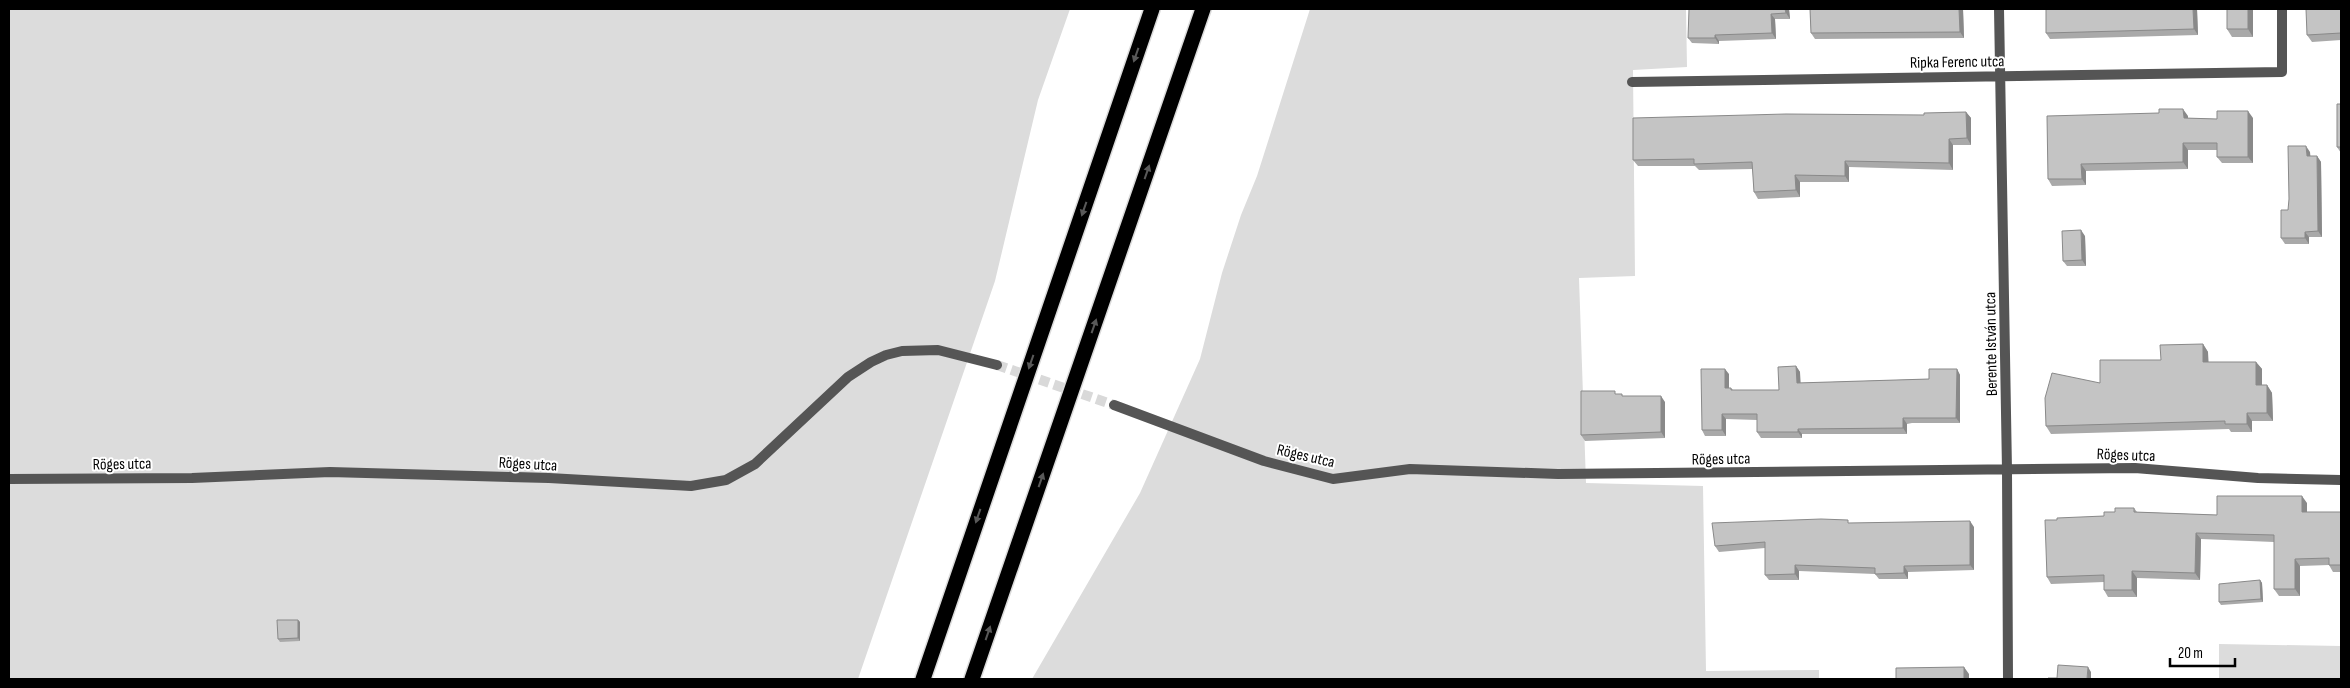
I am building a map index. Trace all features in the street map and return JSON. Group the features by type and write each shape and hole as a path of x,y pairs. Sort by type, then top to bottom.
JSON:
{"highway":[{"path":"923,679 1152,9"},
{"path":"972,679 1203,9"}],"street":[{"name":"Berente István utca","path":"1999,9 2007,470 2008,679"},
{"name":"Ripka Ferenc utca","path":"1632,82 2282,72 2282,9"},
{"name":"Röges utca","path":"9,479 192,478 330,472 549,478 690,486 726,480 742,473 774,447 848,377 886,355 902,351 938,350 998,364"},
{"name":"Röges utca","path":"1114,405 1264,461 1333,479 1410,469 1558,474 2135,468 2258,478 2341,480"}],"shaded area":[{"path":"9,9 1070,9 1038,100 995,281 858,679 9,679"},
{"path":"1310,9 1686,9 1687,67 1633,70 1635,276 1579,278 1586,483 1703,486 1706,671 1819,670 1819,679 1032,679 1140,493 1200,359 1222,273 1241,215 1257,176"},
{"path":"2219,644 2341,646 2341,679 2219,679"}],"building":[{"path":"1689,9 1785,9 1786,13 1771,14 1772,33 1715,35 1715,38 1688,38"},
{"path":"1810,9 1959,9 1960,32 1811,33"},
{"path":"2046,9 2193,9 2194,29 2046,33"},
{"path":"2227,9 2248,9 2248,29 2227,29"},
{"path":"2306,9 2341,9 2341,33 2307,35"},
{"path":"2337,104 2341,104 2341,147 2337,147"},
{"path":"2159,109 2183,109 2184,118 2217,119 2217,111 2248,111 2248,157 2217,157 2217,143 2183,143 2183,162 2081,164 2082,179 2048,179 2047,116 2159,113"},
{"path":"1966,112 1967,138 1949,139 1949,163 1845,161 1845,176 1795,175 1796,190 1754,192 1752,162 1694,164 1694,159 1633,160 1633,118 1786,114 1924,115 1924,113"},
{"path":"2288,146 2306,146 2307,156 2317,156 2318,231 2305,232 2305,238 2281,238 2281,210 2288,210 2289,199"},
{"path":"2081,230 2082,260 2063,261 2062,231"},
{"path":"2203,344 2203,362 2256,362 2256,385 2267,385 2267,413 2247,413 2247,424 2225,424 2225,421 2046,426 2045,398 2052,373 2100,383 2100,360 2161,360 2160,345"},
{"path":"1796,366 1797,383 1929,379 1929,369 1957,369 1956,418 1903,418 1903,428 1798,429 1798,432 1757,432 1757,414 1722,414 1722,430 1702,430 1701,369 1725,369 1725,388 1731,388 1731,390 1779,390 1778,367"},
{"path":"1581,391 1615,391 1615,394 1622,394 1622,396 1661,396 1661,432 1581,435"},
{"path":"2217,496 2302,496 2302,512 2341,512 2341,565 2329,565 2329,558 2295,559 2295,589 2274,589 2274,535 2196,533 2195,573 2132,571 2132,590 2104,590 2104,575 2047,577 2045,520 2104,516 2104,512 2115,512 2115,508 2134,508 2134,512 2217,515"},
{"path":"1821,519 1848,520 1848,523 1970,521 1970,565 1904,566 1904,573 1875,574 1875,568 1795,565 1795,574 1765,575 1765,542 1715,546 1712,523"},
{"path":"2260,580 2261,599 2219,602 2219,584"},
{"path":"277,620 298,620 298,638 278,639"},
{"path":"2058,665 2088,667 2087,679 2048,679 2057,678"},
{"path":"1964,667 1964,679 1896,679 1896,668"}],"tunnel":[{"path":"997,365 1114,405"}]}
